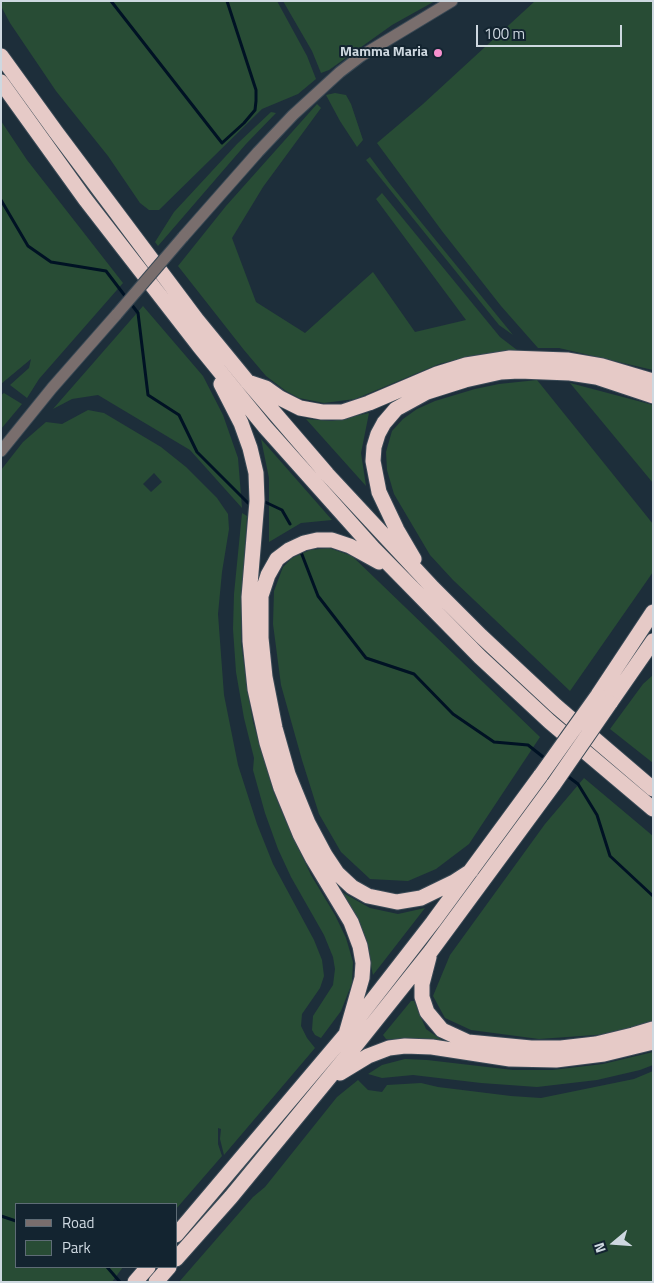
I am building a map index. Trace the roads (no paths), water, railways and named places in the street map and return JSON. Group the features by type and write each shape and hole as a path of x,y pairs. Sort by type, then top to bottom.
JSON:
{"highway":[{"path":"1,56 197,320 327,474 432,588 480,636 556,706 653,789"},
{"path":"1,82 85,199 199,346 265,426 392,568 480,657 550,722 653,808"},
{"path":"199,346 228,396 241,423 256,473 257,501 249,598 250,642 255,688 267,743 281,788 300,834 351,922 360,946 363,963 362,978 348,1038"},
{"path":"247,381 266,388 280,398 300,408 322,412 342,412 369,403 437,374 466,366 510,358 568,367 653,396"},
{"path":"432,588 397,530 380,492 373,461 374,447 378,434 384,423 396,409 427,392 465,380 501,372 602,366 653,380"},
{"path":"392,568 350,546 332,540 317,540 304,543 289,550 277,559 268,575 261,596 260,614 265,677 275,728 288,774 308,823 324,855 352,887 368,896 397,902 429,895 471,871"},
{"path":"178,1233 314,1071 431,951 554,784 653,612"},
{"path":"630,674 653,641"},
{"path":"326,1083 348,1038 541,775 604,699 630,674 653,659"},
{"path":"431,951 422,984 422,997 428,1012 442,1030 468,1042 500,1046 561,1048 596,1044 653,1029"},
{"path":"178,1257 231,1197 326,1083 350,1065 368,1056 389,1048 405,1046 432,1047 510,1059 556,1060 604,1054 653,1042"},
{"path":"134,1282 147,1268"}],"street":[{"path":"1,451 52,388 183,237 293,115 340,72 361,56 452,1"}],"waterway":[{"path":"111,1 222,143 255,110 256,101 256,90 227,1"},
{"path":"1,200 28,246 51,262 106,271 138,313 148,395 179,415 197,452 248,503"},
{"path":"265,502 282,510 290,524"},
{"path":"301,552 318,596 366,658 414,674 453,714 494,742 528,745 547,760"},
{"path":"566,775 578,784 597,815 610,856 653,896"},
{"path":"1,1216 15,1221"},
{"path":"108,1268 120,1282"}],"place":[{"name":"Mamma Maria","path":"438,53"}]}
